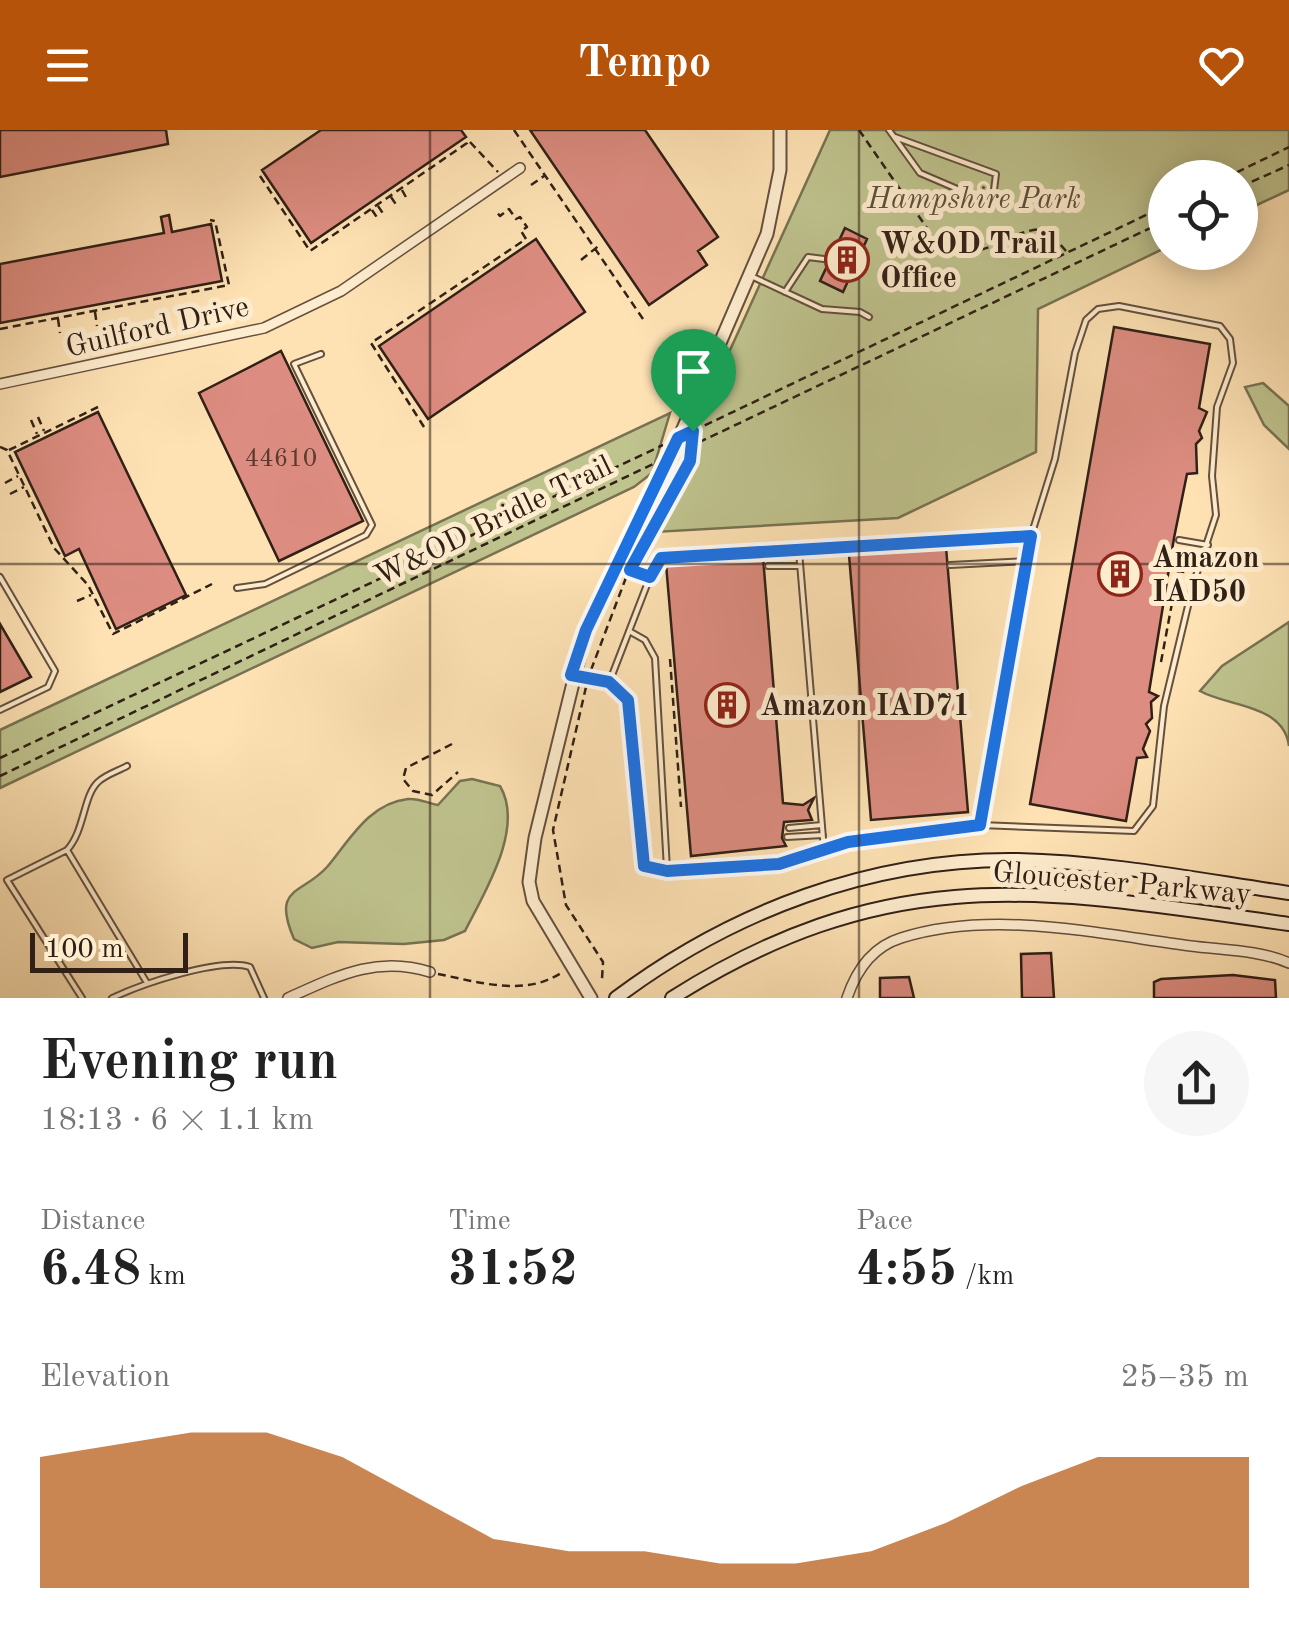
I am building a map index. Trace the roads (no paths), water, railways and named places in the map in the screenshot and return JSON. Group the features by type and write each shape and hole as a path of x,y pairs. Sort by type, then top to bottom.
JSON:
{"main road":[{"name":"Gloucester Parkway","path":"616,998 667,960 771,908 826,887 915,866 969,861 1061,862 1289,892"},
{"name":"Gloucester Parkway","path":"672,998 790,934 833,918 939,896 1061,895 1289,924"}],"street":[{"path":"592,998 536,909 529,882 571,675 586,630 624,567 750,276 775,206 780,130"},
{"name":"Guilford Drive","path":"0,384 264,328 324,302 520,168"},
{"path":"847,998 862,966 874,953 900,938 944,930 1067,930 1271,956 1289,963"},
{"path":"288,998 348,972 388,962 430,972"}],"lane":[{"path":"889,130 920,173 983,200 992,198 996,174 895,137"},
{"path":"786,292 808,257 824,258"},
{"path":"750,276 822,309 860,312 869,317"},
{"path":"571,675 609,682 628,700 644,866 667,871 779,864 910,832 980,825 1134,831 1153,806 1164,706 1193,585 1216,515 1212,476 1217,408 1233,362 1230,339 1220,326 1119,306 1098,309 1078,337 1055,459 1031,536 980,825"},
{"path":"236,588 265,584 366,535 372,525 294,364 321,354"},
{"path":"609,682 661,558 773,548 799,550 1031,536"},
{"path":"1179,540 1208,545"},
{"path":"799,550 824,850"},
{"path":"1178,552 1205,558"},
{"path":"950,565 1026,561"},
{"path":"768,566 800,566"},
{"path":"624,567 650,577"},
{"path":"0,577 55,671 48,687 0,710"},
{"path":"0,590 6,586"},
{"path":"629,631 645,640 654,658 667,871"},
{"path":"82,998 7,880 67,850 84,824 92,790 127,766"},
{"path":"789,828 822,825"},
{"path":"787,837 822,834"},
{"path":"67,850 147,984"},
{"path":"112,998 147,984 234,962 250,967 264,998"}],"place":[{"name":"W&OD Trail Office","path":"847,260"},
{"name":"Amazon IAD50","path":"1120,574"},
{"name":"Amazon IAD71","path":"727,705"}],"park label":[{"name":"Hampshire Park","path":"974,198"}]}
